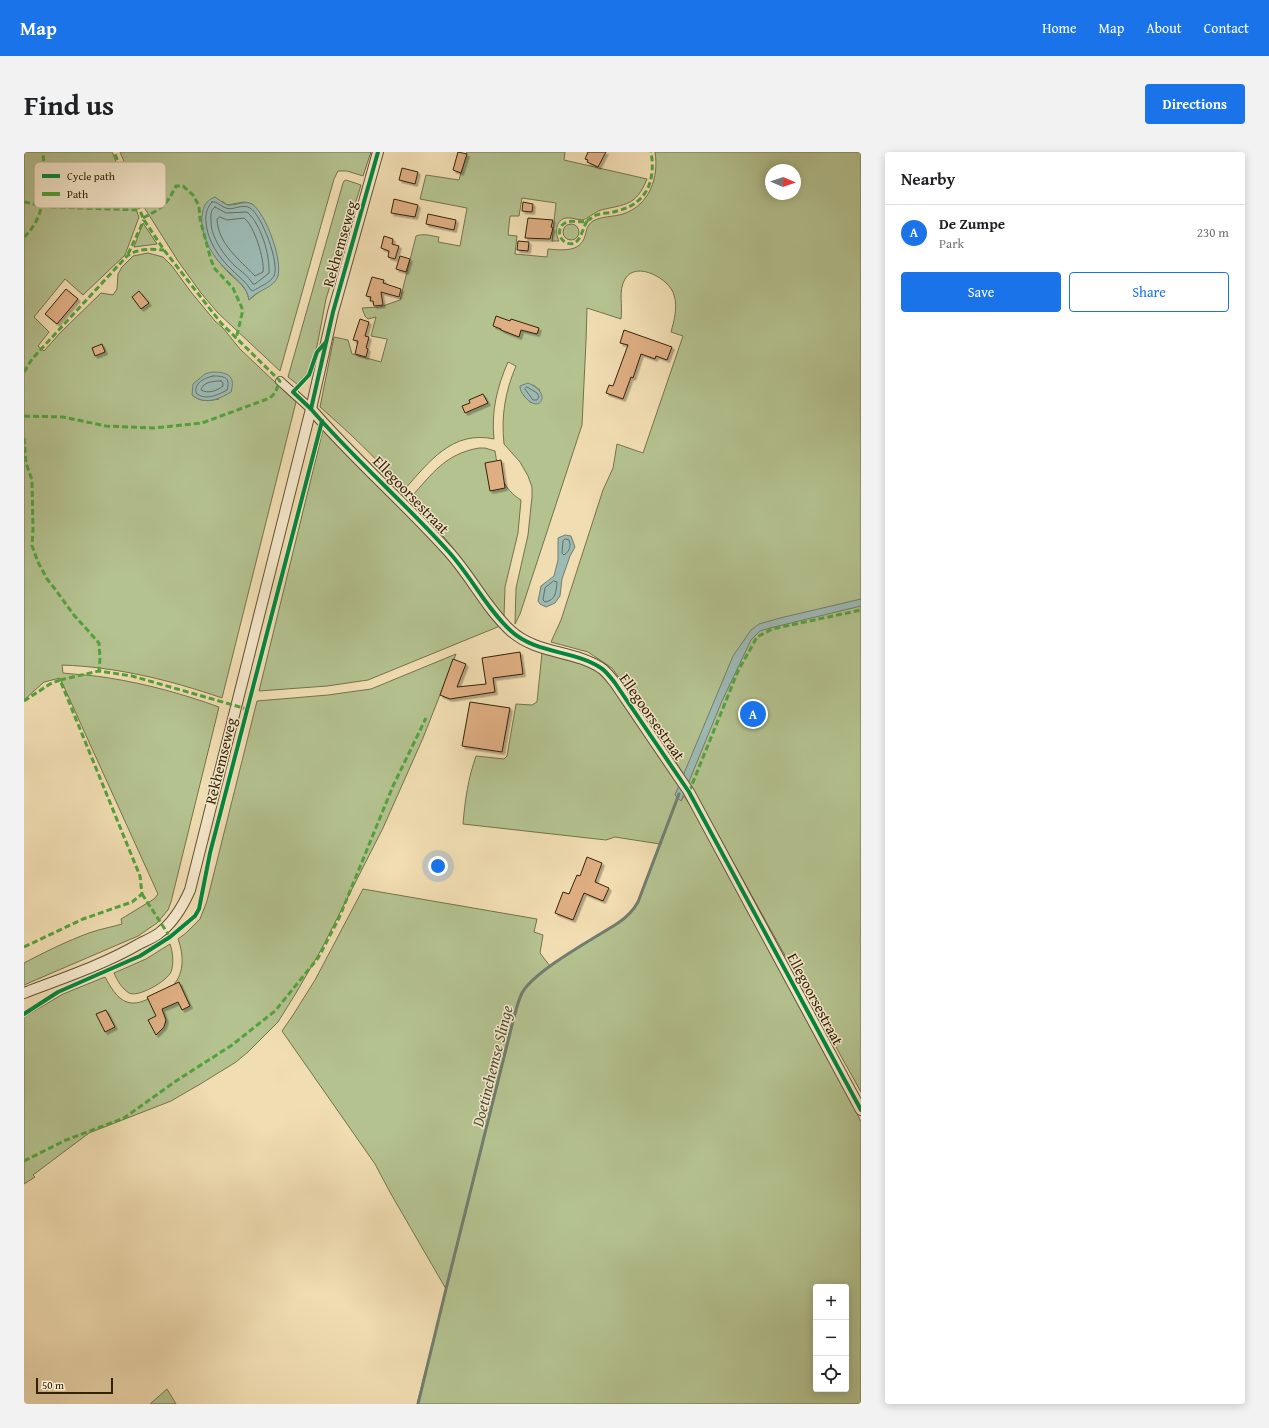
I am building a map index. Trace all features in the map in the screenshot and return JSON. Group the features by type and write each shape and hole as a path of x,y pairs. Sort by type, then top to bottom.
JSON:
{"street":[{"name":"Rekhemseweg","path":"24,993 91,968 158,934 173,920 186,899 194,874 311,409 333,312 378,152"},
{"path":"280,381 311,409"},
{"name":"Ellegoorsestraat","path":"311,409 448,551 496,614 512,632 536,645 591,662 602,668 615,683 689,792 861,1110"}],"green space":[{"path":"24,152 112,152 116,162 34,162 34,208 135,208 139,217 125,255 83,295 65,279 34,317 49,332 38,346 44,351 60,333 101,293 113,295 117,289 118,274 122,267 133,256 148,253 163,257 172,266 191,292 240,349 296,402 222,698 163,680 103,668 62,665 63,673 103,677 151,686 219,707 168,910 157,923 138,936 24,985 24,963 81,936 97,930 122,924 121,919 154,899 158,894 60,678 44,682 24,700","holes":["192,395 219,399 198,399"]},
{"path":"120,152 371,152 363,176 347,171 338,171 334,179 280,371 218,313 201,293 178,261 145,208 166,208 166,162 124,162","holes":["222,201 227,205 244,202 252,204 277,258 278,276 249,300 244,288 214,255 207,241 202,219"]},
{"path":"467,152 565,152 564,160 647,179 639,194 624,205 601,210 582,220 568,218 562,219 557,228 559,241 552,241 556,203 522,198 519,216 510,216 508,235 517,236 515,254 547,257 548,249 570,249 579,245 583,241 588,226 593,221 600,218 623,214 640,204 651,189 654,180 656,161 655,152 861,152 861,1092 684,774 639,705 612,668 588,652 551,642 561,620 603,490 613,468 617,444 643,453 683,336 671,332 676,304 671,289 660,278 644,271 637,271 630,274 625,279 623,284 621,293 621,319 587,308 582,425 520,614 515,624 516,588 528,535 532,497 532,487 528,476 520,462 504,444 503,424 505,404 509,385 516,366 508,362 498,390 493,419 494,439 479,437 466,439 454,444 432,459 404,490 364,447 320,407 334,337 348,340 352,354 381,362 387,339 371,336 376,317 368,319 362,308 380,307 400,300 416,236 425,235 439,237 438,242 460,246 467,208 420,199 426,175 459,180","holes":["533,385 540,390 531,403 523,395"]},
{"path":"346,180 361,185 326,299 317,346 309,371 297,384 288,377 343,183"},
{"path":"143,223 157,244 134,247"},
{"path":"571,224 577,226 579,232 577,238 571,240 565,238 563,232 565,226"},
{"path":"323,430 347,452 465,575 500,626 368,680 327,686 259,691"},
{"path":"479,448 495,451 502,479 510,491 521,500 518,533 505,587 504,616 452,547 411,497 440,466 448,460 467,451"},
{"path":"542,653 589,666 604,674 668,766 679,787 675,795 681,801 684,796 696,814 861,1122 861,1404 417,1404 446,1289 375,1164 282,1031 315,980 363,889 537,919 534,932 543,935 540,953 550,966 618,923 634,908 638,902 660,844 615,837 606,840 463,824 467,790 476,756 504,759 507,756 516,704 532,705 537,702"},
{"path":"456,654 423,738 383,828 321,950 278,1022 236,1062 171,1101 89,1133 33,1175 35,1177 24,1184 24,1017 63,994 105,977 117,995 130,1003 151,998 168,989 175,983 181,971 182,965 178,939 200,919 207,901 257,701 328,695 371,689"},
{"path":"170,944 173,962 172,969 164,980 152,988 139,993 129,993 124,989 114,973 146,959"},
{"path":"167,1389 176,1404 150,1404"}],"water":[{"path":"215,197 228,205 243,203 252,204 263,218 273,240 278,264 276,280 270,286 255,294 249,300 244,288 224,267 209,248 203,232 202,213 204,207 207,202"},
{"path":"212,372 226,374 231,378 231,392 216,399 206,401 192,395 193,384 205,374"},
{"path":"528,383 536,387 540,392 542,400 539,403 535,404 530,402 521,392 520,386"},
{"path":"565,535 571,536 575,547 570,556 562,579 560,596 555,603 546,607 538,601 541,586 554,576 558,560 558,538"},
{"path":"861,599 861,606 760,631 751,640 722,701 681,801 675,795 733,656 751,630 759,624 780,618"}],"building":[{"path":"458,152 467,154 461,173 453,170"},
{"path":"588,152 606,152 598,167 587,162 588,160 585,159"},
{"path":"402,168 418,172 415,184 399,180"},
{"path":"394,199 418,205 415,217 391,213"},
{"path":"523,202 533,204 532,212 522,211"},
{"path":"428,214 456,220 454,230 426,224"},
{"path":"528,218 553,220 551,227 553,228 550,239 525,238"},
{"path":"384,236 393,239 392,244 399,246 395,259 388,257 389,251 381,248"},
{"path":"518,241 529,242 528,251 517,250"},
{"path":"400,256 410,259 406,272 396,269"},
{"path":"372,277 384,280 383,283 401,289 399,297 381,292 383,305 374,306 373,301 370,301 371,297 366,296"},
{"path":"66,289 78,299 57,324 45,314"},
{"path":"139,291 149,303 141,309 132,297"},
{"path":"496,316 539,328 537,334 521,330 519,337 501,330 493,326"},
{"path":"360,319 369,322 365,336 369,337 366,348 368,349 366,357 355,354 358,341 353,340"},
{"path":"624,330 672,347 667,360 656,356 655,359 641,354 633,378 631,377 623,399 606,393 609,385 613,386 628,345 620,343"},
{"path":"102,344 105,352 95,356 92,348"},
{"path":"483,394 488,403 465,413 462,406 470,403 469,400"},
{"path":"501,460 505,488 490,491 485,463"},
{"path":"520,652 523,674 493,678 495,692 450,699 440,695 453,659 466,664 457,687 486,684 482,658"},
{"path":"470,702 510,708 502,752 462,746"},
{"path":"587,857 602,863 595,882 609,888 603,901 584,893 573,920 555,913 563,892 569,894 577,875 580,876"},
{"path":"179,982 190,1006 182,1010 178,1002 162,1009 166,1020 164,1027 156,1035 148,1020 156,1016 147,997"},
{"path":"106,1010 115,1027 105,1032 96,1014"}],"waterway":[{"name":"Doetinchemse Slinge","path":"418,1404 520,997 529,984 539,974 630,914 638,902 679,794"}],"marked path":[{"path":"43,152 43,162"},
{"path":"114,152 118,162"},
{"path":"587,221 580,237 575,243 567,243 561,238 561,226 569,221 586,221 596,215 615,212 636,203 642,197 650,181 652,172 651,152"},
{"path":"166,202 176,186 183,186 193,195 199,206 200,219 211,260 215,269 233,288 242,308 236,339"},
{"path":"24,202 34,204"},
{"path":"24,237 32,228 41,208"},
{"path":"80,208 140,210"},
{"path":"24,416 63,417 106,426 154,428 202,423 270,398 275,393 280,381 221,323 164,250 144,220 139,208"},
{"path":"143,218 160,208"},
{"path":"128,254 144,220"},
{"path":"24,372 32,359 127,256 140,250 164,250"},
{"path":"24,438 26,463 32,480 32,546 47,579 73,614 99,643 99,671"},
{"path":"689,792 738,671 757,637 772,629 861,610"},
{"path":"24,947 83,919 132,902 142,894 140,876 60,680 99,671 132,676 247,709"},
{"path":"24,701 50,684 60,680"},
{"path":"24,1161 66,1140 124,1118 176,1081 232,1045 275,1011 318,958 339,918 393,786 426,718"},
{"path":"142,894 170,937"}],"cycle path":[{"path":"311,409 333,312 378,152"},
{"path":"326,342 317,352 309,375 293,392 448,551 486,602 511,631 532,644 590,662 603,669 612,679 689,792 861,1110"},
{"path":"24,1014 58,992 140,956 170,937 195,916 199,909 210,853 322,421"}],"place":[{"name":"De Zumpe","path":"753,714"}]}
